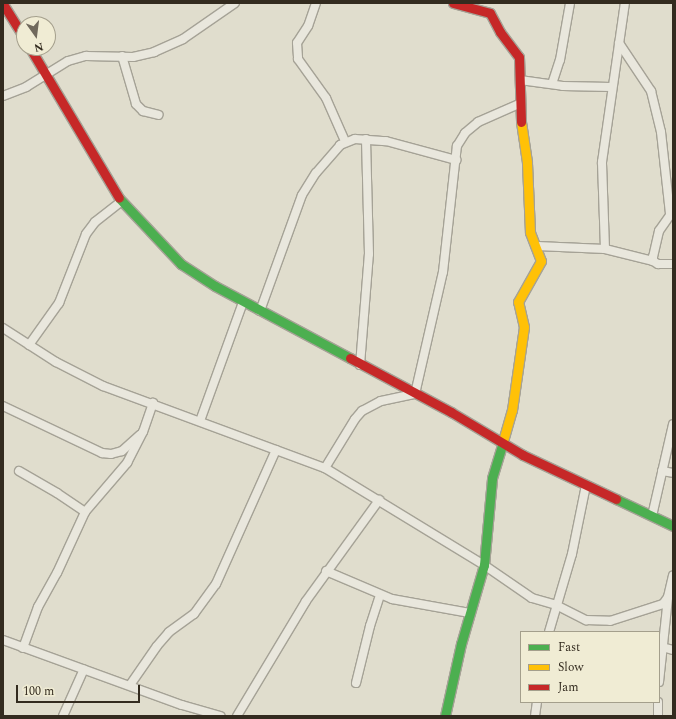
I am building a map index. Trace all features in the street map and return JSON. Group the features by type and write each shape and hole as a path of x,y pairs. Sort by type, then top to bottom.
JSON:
{"street":[{"path":"3,96 26,87 68,61 86,56 143,56 171,45 235,3"},
{"path":"316,3 308,26 297,43 298,59 326,98 344,141"},
{"path":"445,716 470,613 484,565 492,478 512,410 521,357 524,321 518,302 541,266 537,246 530,232 527,162 519,104 520,80 516,52 500,32 490,13 453,3"},
{"path":"552,84 560,60 570,3"},
{"path":"605,249 601,178 611,86 625,3"},
{"path":"4,4 16,24"},
{"path":"619,43 651,91 662,139 672,213 659,231 653,261"},
{"path":"35,56 120,202 180,264 243,302 360,366 451,412 502,442 586,485 673,526"},
{"path":"122,56 136,104 143,111 158,115"},
{"path":"520,80 552,84 611,86"},
{"path":"415,394 443,272 458,146 465,133 478,122 519,104"},
{"path":"360,366 370,254 366,139"},
{"path":"260,311 302,195 326,160 344,141 366,139 405,144 456,160"},
{"path":"29,344 59,303 86,234 96,222 120,202"},
{"path":"537,246 605,249 663,265 673,264"},
{"path":"200,421 243,302"},
{"path":"3,328 103,386 153,403 325,468 484,565 532,598 556,605 586,620 604,622 658,606 668,597"},
{"path":"325,468 355,419 362,411 380,401 415,394"},
{"path":"23,648 38,607 57,573 85,512 127,463 143,432 153,403"},
{"path":"3,406 102,453 111,454 122,451 143,432"},
{"path":"652,516 673,424"},
{"path":"130,685 157,646 169,632 194,614 216,584 276,450"},
{"path":"19,471 57,493 85,512"},
{"path":"662,472 673,473"},
{"path":"549,631 571,560 586,485"},
{"path":"237,716 326,571 379,500"},
{"path":"326,571 380,596 470,613"},
{"path":"660,670 668,597 673,576"},
{"path":"356,683 370,626 380,596"},
{"path":"3,640 182,705 220,716"},
{"path":"662,647 673,650"},
{"path":"63,716 84,669"},
{"path":"535,716 537,703"},
{"path":"658,703 658,716"}],"traffic: fast":[{"path":"119,198 181,264 215,286 350,358"},
{"path":"445,716 461,644 484,565 492,478 503,441"},
{"path":"616,499 673,526"}],"traffic: slow":[{"path":"503,441 512,410 524,327 518,302 541,261 530,232 527,162 521,122"}],"traffic: jam":[{"path":"453,3 490,13 500,32 519,57 521,122"},
{"path":"3,4 16,25"},
{"path":"35,56 119,198"},
{"path":"350,358 451,412 523,455 616,499"}]}
